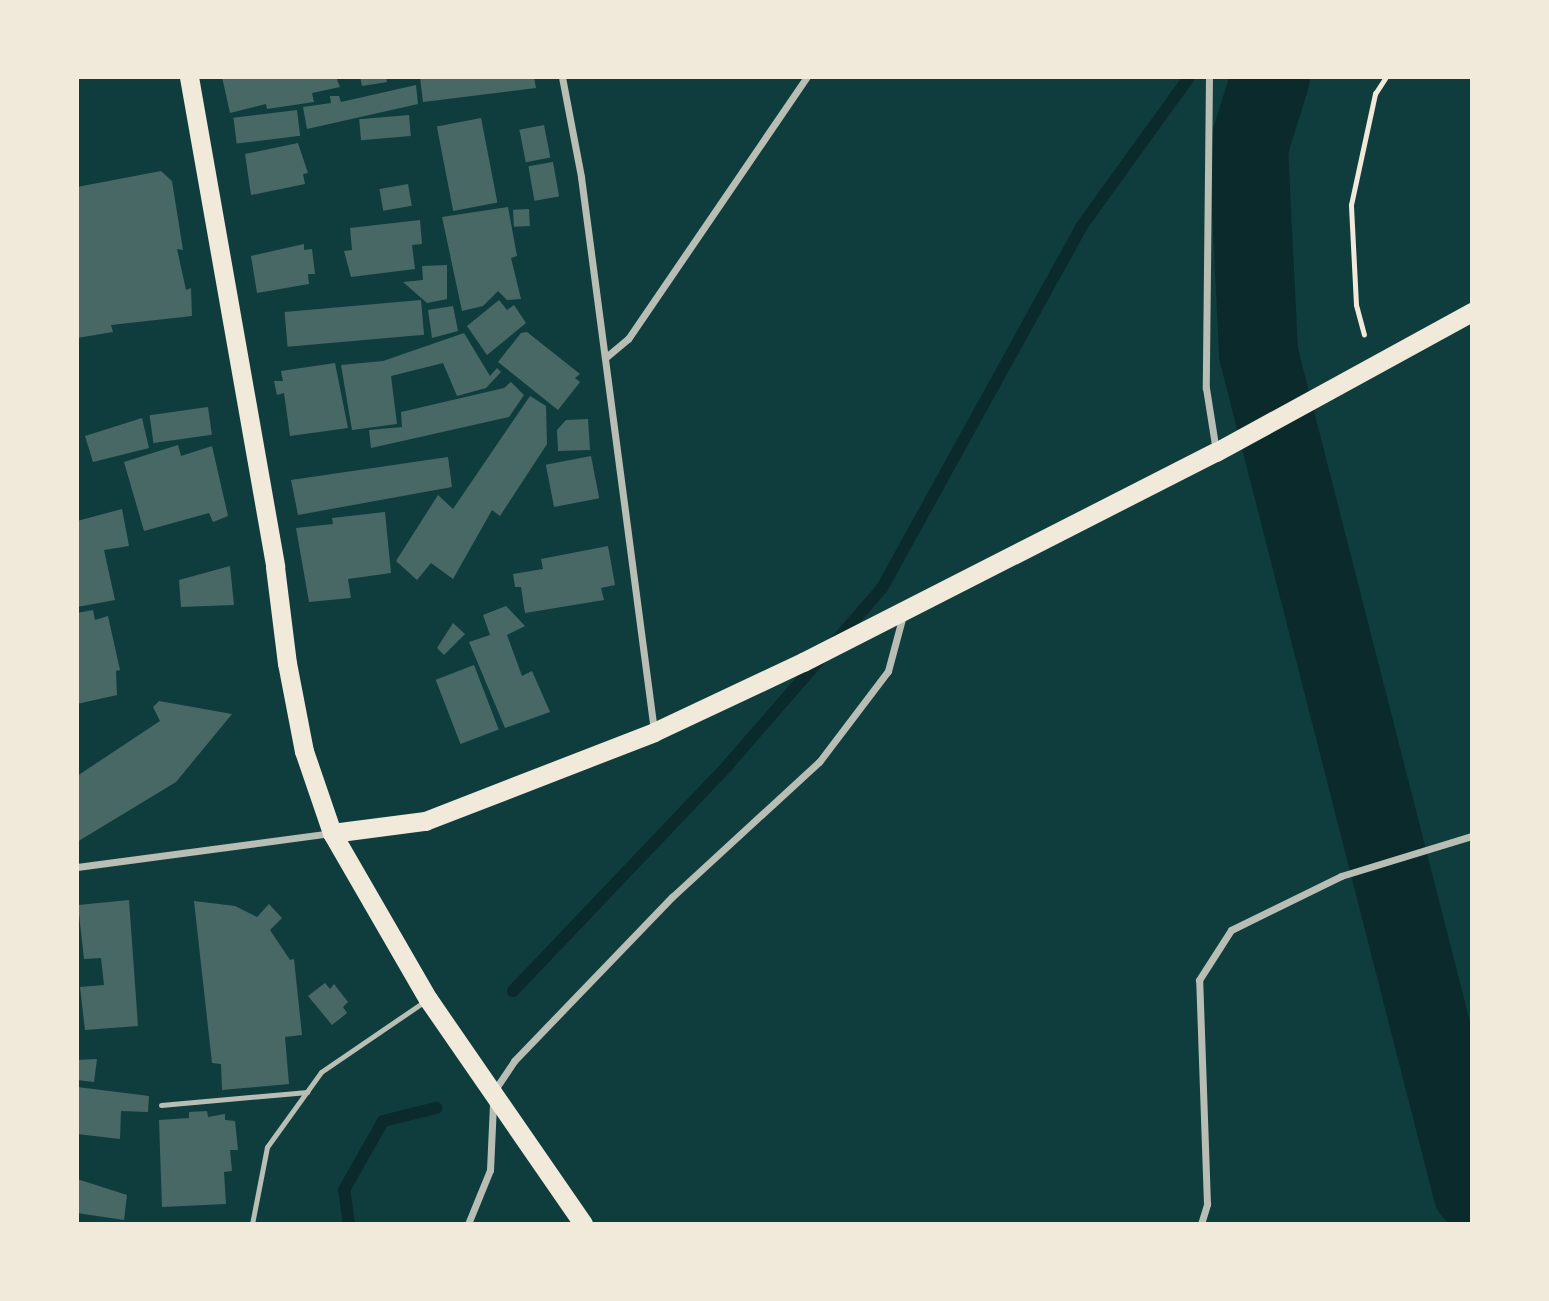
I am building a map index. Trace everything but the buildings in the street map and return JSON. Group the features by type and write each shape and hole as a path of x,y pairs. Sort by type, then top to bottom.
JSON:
{"highway":[{"path":"189,77 275,567 287,663 304,751 332,833 428,999 494,1091 583,1224"},
{"path":"332,833 425,821 654,732 1216,452 1472,312"}],"street":[{"path":"562,77 581,177 654,732"},
{"path":"605,358 628,339 807,77"},
{"path":"1209,77 1206,388 1216,452"},
{"path":"468,1224 490,1170 494,1091 514,1061 671,897 818,762 888,670 905,608"},
{"path":"77,867 332,833"},
{"path":"1201,1224 1206,1204 1199,981 1231,930 1341,876 1449,840 1472,836"}],"lane":[{"path":"253,1224 267,1147 321,1072 428,999"},
{"path":"161,1105 307,1092"}],"path":[{"path":"1365,372 1356,305 1351,205 1375,93 1386,77"}],"waterway":[{"path":"836,641 882,588 1081,227 1189,77"},
{"path":"1270,77 1248,147 1258,353 1472,1191"},
{"path":"513,991 728,765 822,657"},
{"path":"349,1224 344,1190 383,1121 436,1108"}]}
